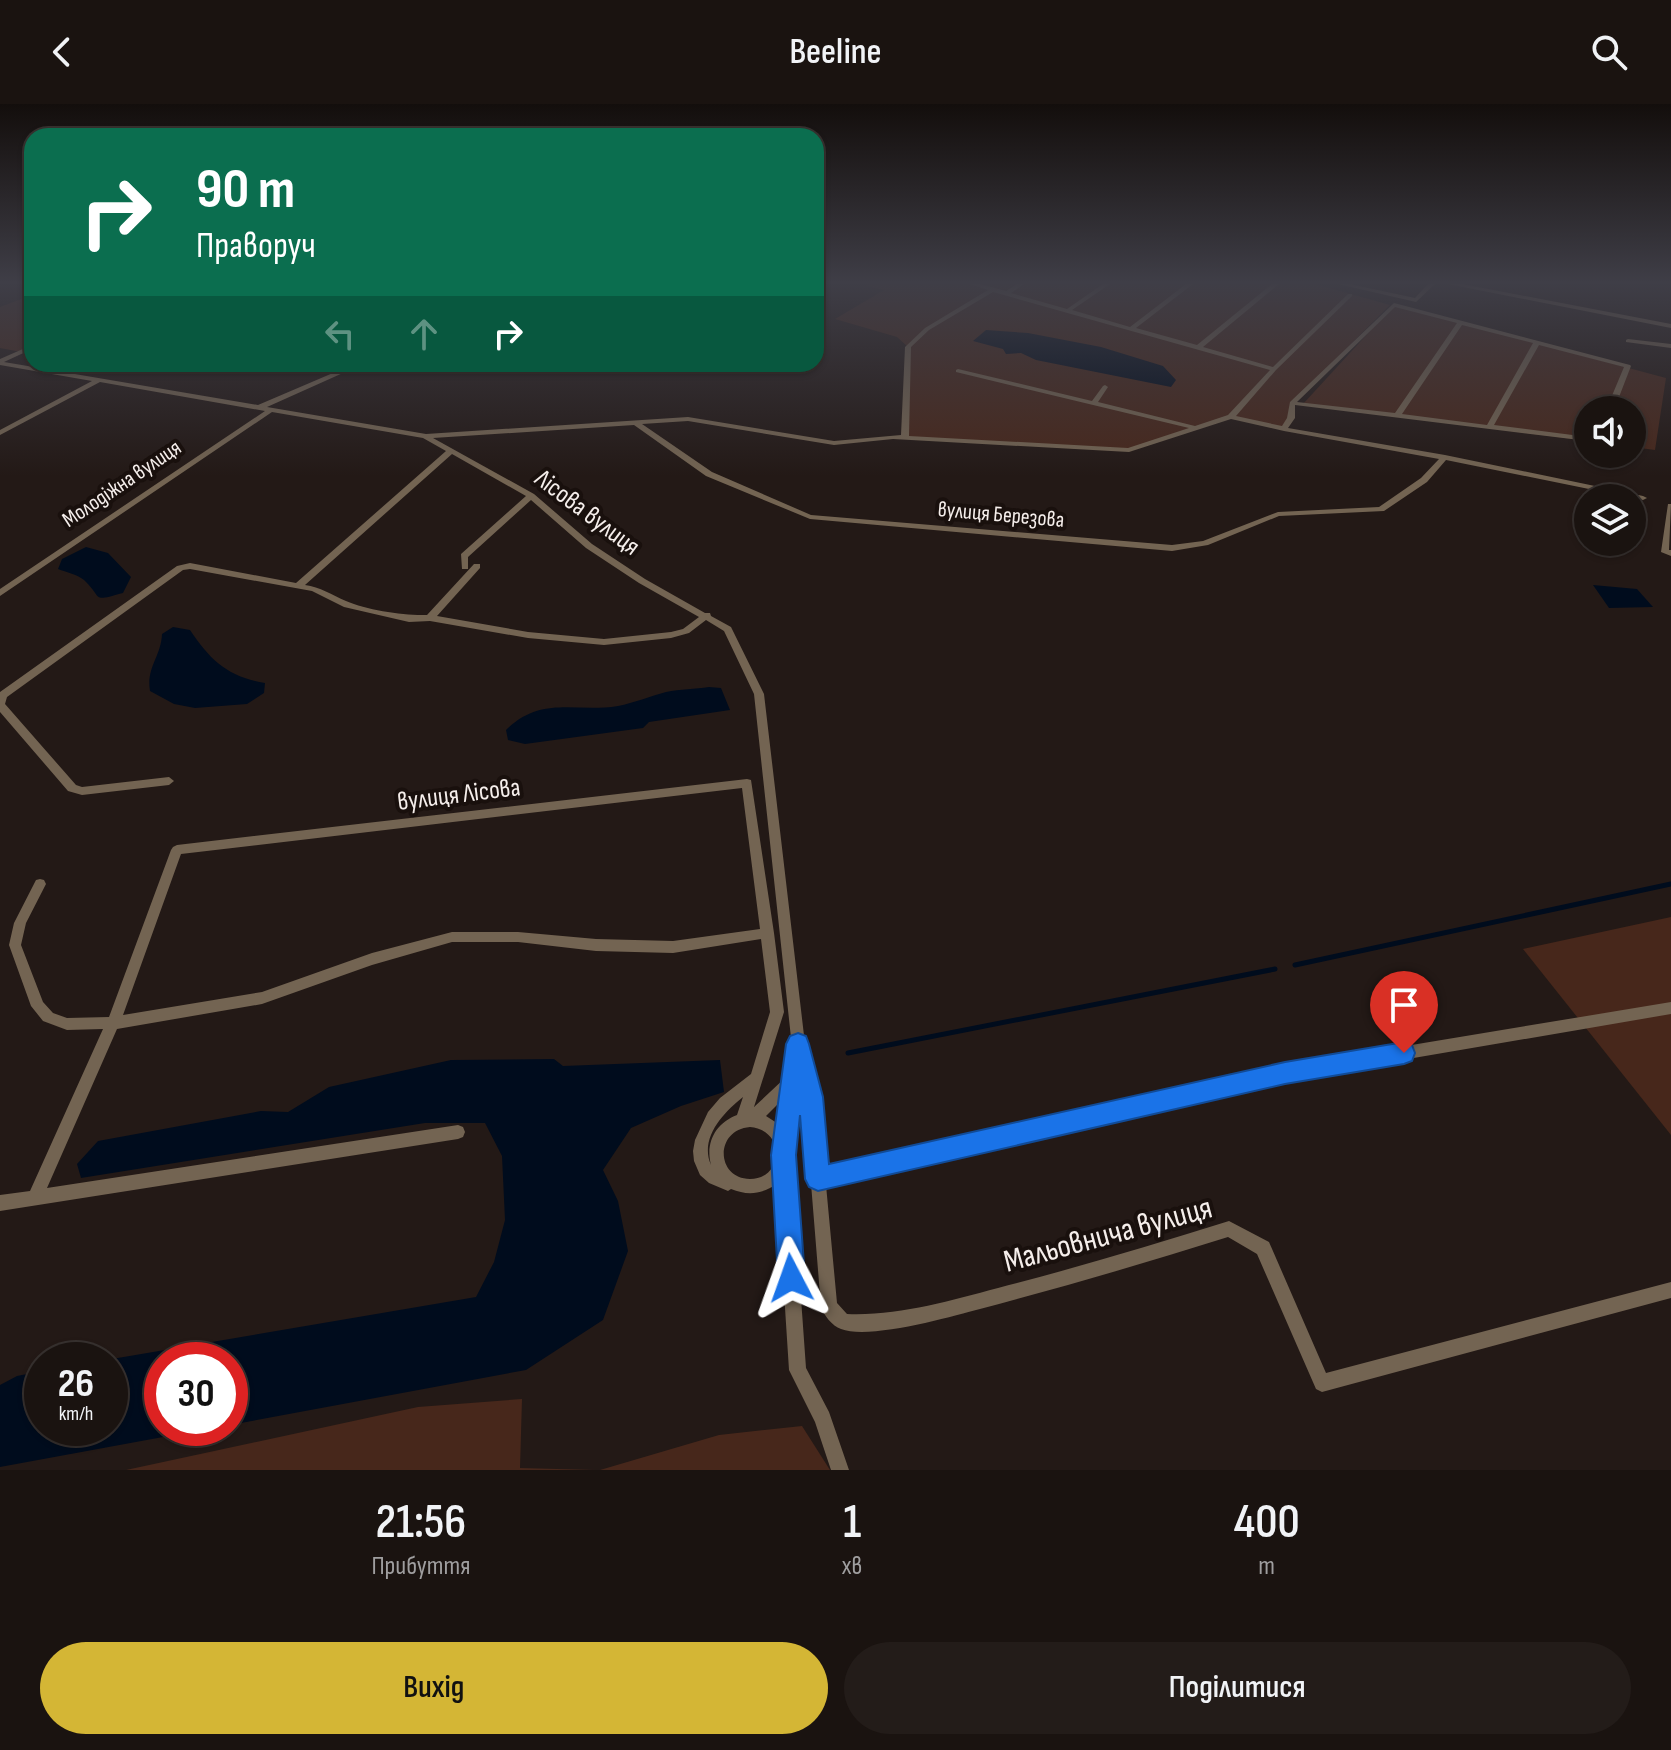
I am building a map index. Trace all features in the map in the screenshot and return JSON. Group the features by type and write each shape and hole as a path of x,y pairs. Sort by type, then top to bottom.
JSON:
{"street":[{"path":"905,438 908,348"},
{"path":"1198,348 1274,369"},
{"path":"1231,417 1296,348"},
{"path":"1284,429 1291,418 1292,403 1350,348"},
{"path":"1397,416 1443,348"},
{"path":"1489,427 1534,348"},
{"path":"1559,348 1628,366 1616,396"},
{"path":"0,362 24,351"},
{"name":"Лісова вулиця","path":"0,362 24,368"},
{"path":"0,376 18,367"},
{"path":"958,371 1192,427"},
{"name":"Лісова вулиця","path":"46,372 425,436 531,496 589,546 642,581 728,629 759,694 798,1044"},
{"path":"257,408 341,372"},
{"path":"0,433 97,381"},
{"path":"1094,403 1105,387"},
{"path":"1292,403 1574,437"},
{"name":"Молодіжна вулиця","path":"0,593 270,410"},
{"path":"425,436 688,419 834,443 905,438 1129,450 1192,427 1231,417 1575,484"},
{"name":"вулиця Березова","path":"635,423 709,474 810,517 1172,548 1205,543 1278,514 1381,509 1424,480 1445,457"},
{"path":"298,586 452,450"},
{"path":"465,567 464,556 531,496"},
{"path":"1671,506 1665,552 1671,553"},
{"path":"169,781 82,791 72,788 0,704 3,695 180,568 190,566 314,589 347,605 409,619 430,618 528,635 604,642 671,635 686,631 707,615"},
{"path":"430,618 477,566"},
{"name":"вулиця Лісова","path":"113,1023 177,850 747,783 768,933"},
{"path":"40,884 20,923 15,945 38,1006 48,1017 67,1024 113,1023 262,998 372,959 452,937 518,937 596,945 673,947 768,933 777,1012 748,1119"},
{"path":"798,1044 811,1097 818,1179 1285,1073 1671,1008"},
{"path":"35,1197 113,1023"},
{"path":"757,1078 722,1106 705,1130 699,1153 703,1168 717,1180 755,1186 774,1175 783,1155 798,1044"},
{"path":"733,1184 724,1177 716,1155 724,1133 748,1119 792,1081"},
{"path":"748,1119 772,1126 779,1134 798,1370 814,1396 833,1440 840,1470"},
{"path":"0,1203 458,1132"},
{"name":"Мальовнича вулиця","path":"818,1179 829,1307 843,1322 863,1324 920,1316 1087,1274 1229,1229 1263,1248 1322,1383 1671,1290"}],"shaded area":[{"path":"0,348 24,348 24,352"},
{"path":"908,348 1347,348 1292,403 1284,429 1231,417 1129,450 905,438"},
{"path":"1355,348 1553,348 1666,378 1655,450 1646,449 1646,396 1574,396 1574,439 1303,404"},
{"path":"1671,917 1671,1135 1523,949"},
{"path":"522,1399 520,1468 595,1470 126,1470 248,1446 418,1407"},
{"path":"802,1426 830,1470 600,1470 719,1435"}],"water":[{"path":"998,348 1103,348 1163,366 1176,380 1171,387 1036,360 1021,353 1006,354"},
{"path":"86,547 108,553 131,577 123,593 101,598 81,578 58,569 62,559"},
{"path":"1593,585 1637,589 1653,607 1609,608"},
{"path":"173,627 190,630 205,650 230,672 265,683 264,693 247,704 195,708 174,704 150,691 150,675 162,634"},
{"path":"721,688 730,710 649,722 643,728 525,744 508,740 506,730 533,712 618,706 666,692"},
{"path":"554,1059 563,1066 720,1060 724,1092 681,1106 631,1128 603,1170 618,1201 628,1251 603,1320 526,1370 248,1422 248,1342 212,1342 476,1297 494,1262 505,1220 502,1156 485,1123 425,1123 81,1178 77,1164 98,1141 261,1111 288,1112 329,1087 451,1060"},
{"path":"144,1354 144,1441 128,1443 128,1356"},
{"path":"24,1375 24,1446 114,1446 0,1467 0,1385"}],"waterway":[{"path":"1295,965 1671,884"},
{"path":"848,1053 1275,969"}],"route":[{"path":"791,1278 783,1155 798,1044 811,1097 818,1179 1285,1073 1404,1053"}]}
